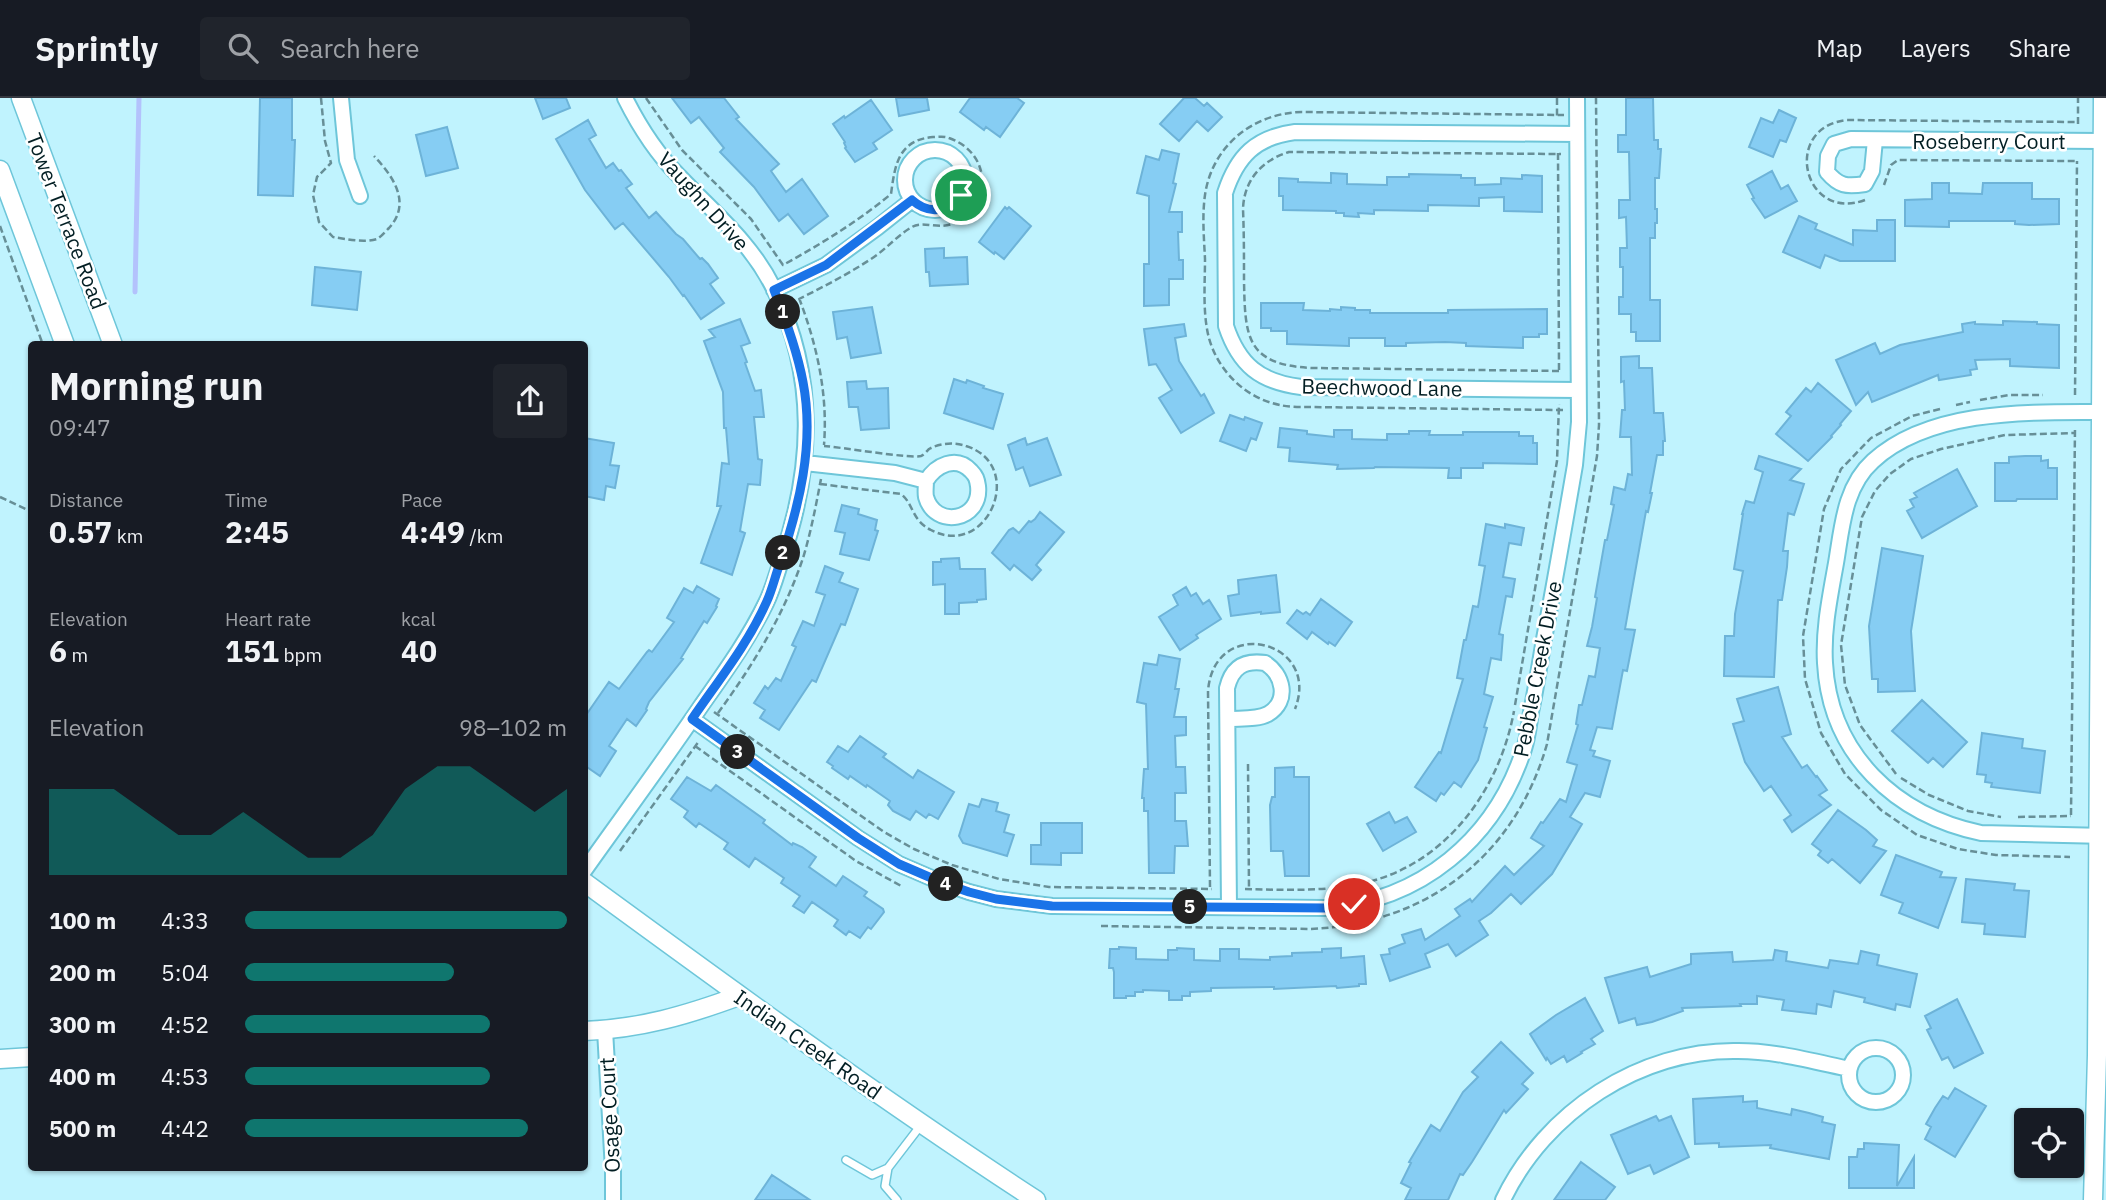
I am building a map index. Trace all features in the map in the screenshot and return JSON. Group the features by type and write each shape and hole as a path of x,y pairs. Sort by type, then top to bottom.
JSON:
{"street":[{"name":"Tower Terrace Road","path":"21,98 112,341"},
{"path":"341,98 347,160 360,196"},
{"name":"Vaughn Drive","path":"588,865 741,648 767,601 799,500 805,463 803,384 792,335 774,290 755,257 731,226 678,175 651,142 625,98"},
{"name":"Pebble Creek Drive","path":"692,719 858,838 899,864 943,883 996,899 1052,906 1325,908 1381,897 1409,886 1435,871 1473,839 1504,798 1525,747 1575,465 1579,422 1577,98"},
{"path":"2093,1200 2101,1055 2103,98"},
{"name":"Beechwood Lane","path":"1577,134 1280,134 1266,139 1241,159 1225,192 1225,206 1226,326 1231,343 1242,359 1265,379 1301,387 1578,390"},
{"name":"Roseberry Court","path":"1875,140 2102,141"},
{"path":"928,150 938,150 948,152 956,158 965,176 961,195 955,202 947,208 928,210 912,200 907,191 906,171 918,155 928,150"},
{"path":"0,170 64,341"},
{"path":"774,290 826,265 912,200"},
{"path":"2101,412 1999,415 1952,424 1918,433 1872,462 1856,482 1845,508 1825,624 1825,666 1838,720 1863,765 1882,786 1931,818 1962,829 2001,835 2102,836"},
{"path":"805,463 895,473 926,481"},
{"path":"1228,719 1254,718 1272,710 1281,698 1282,691 1276,671 1265,663 1242,664 1230,677 1227,688 1229,907"},
{"name":"Indian Creek Road","path":"588,885 739,996 1036,1200"},
{"path":"588,1031 634,1027 690,1014 739,996"},
{"name":"Osage Court","path":"605,1030 613,1170 612,1200"},
{"path":"1503,1200 1536,1147 1571,1112 1620,1080 1650,1067 1709,1052 1737,1051 1791,1056 1849,1069"},
{"path":"0,1059 28,1058"}],"lane":[{"path":"897,1200 885,1186 888,1168 922,1124"},
{"path":"846,1160 872,1175 888,1168"}],"path":[{"path":"646,98 682,150 751,219 783,265 829,240 891,194 894,166 905,148 925,138 946,136 967,147 981,164 979,197 970,212 946,226 914,225 853,270 799,299"},
{"path":"1557,98 1558,121"},
{"path":"1101,926 1332,928 1375,920 1422,902 1460,877 1493,847 1522,806 1539,771 1548,744 1597,456 1597,98"},
{"path":"2078,98 2078,127"},
{"path":"1564,115 1302,112 1275,115 1256,122 1230,142 1214,164 1204,207 1206,320 1212,348 1234,381 1262,400 1278,405 1306,407 1566,410"},
{"path":"1558,148 1559,377"},
{"path":"1559,371 1311,368 1278,364 1258,349 1246,326 1243,209 1245,195 1254,175 1272,159 1289,152 1564,155"},
{"path":"2074,399 2077,156"},
{"path":"0,226 42,341"},
{"path":"2048,396 2009,395 1912,415 1871,438 1841,469 1824,509 1803,636 1805,678 1821,733 1845,774 1881,810 1917,835 1958,849 1996,855 2070,857"},
{"path":"1243,889 1327,889 1377,880 1412,863 1451,835 1481,799 1499,766 1510,734 1554,476 1559,404"},
{"path":"2071,821 2075,427"},
{"path":"2005,817 1968,811 1929,795 1897,776 1860,725 1845,685 1841,645 1862,517 1875,491 1890,474 1911,459 1941,449 2005,435 2075,433"},
{"path":"0,497 28,510"},
{"path":"713,711 884,832 926,855 952,865 999,879 1049,887 1216,889"},
{"path":"620,851 699,741"},
{"path":"695,746 856,861 903,887"},
{"path":"1248,764 1249,896"},
{"path":"2018,817 2071,816"}],"building":[{"path":"260,98 292,98 292,140 295,140 293,196 258,195"},
{"path":"535,98 566,98 570,108 543,119"},
{"path":"672,98 724,98 739,117 736,119 779,164 771,171 786,192 802,179 828,216 804,234 788,214 779,221 754,187 720,152 724,148 699,117 691,123"},
{"path":"896,98 927,98 929,110 899,116"},
{"path":"970,98 1017,98 1024,103 1000,137 986,127 984,130 960,112"},
{"path":"1184,98 1195,98 1204,106 1207,103 1222,117 1208,131 1197,121 1179,141 1160,124"},
{"path":"1626,98 1653,98 1654,140 1658,140 1658,149 1661,149 1659,178 1655,178 1657,223 1655,238 1650,238 1650,300 1660,300 1660,341 1636,341 1636,332 1631,332 1631,314 1619,314 1619,297 1623,297 1620,248 1627,248 1626,217 1619,218 1619,200 1630,200 1629,152 1618,152 1618,135 1626,135"},
{"path":"871,100 892,130 873,143 877,149 855,162 833,124"},
{"path":"1779,110 1796,118 1786,142 1780,140 1773,157 1749,147 1761,118 1773,123"},
{"path":"588,120 596,135 589,139 606,168 613,163 621,170 632,184 626,188 649,218 656,212 700,259 708,264 718,278 710,284 724,303 701,319 623,223 615,229 585,190 556,139"},
{"path":"447,127 458,168 426,176 416,135"},
{"path":"1162,150 1179,154 1173,183 1176,184 1169,212 1182,212 1182,232 1178,232 1183,279 1169,279 1169,305 1144,306 1144,264 1149,264 1149,196 1137,193 1146,156 1159,160"},
{"path":"1772,171 1781,189 1788,185 1797,201 1765,218 1752,199 1754,198 1747,185"},
{"path":"1331,173 1347,174 1347,184 1387,185 1387,177 1409,177 1409,174 1461,175 1461,178 1475,178 1475,185 1501,184 1501,178 1522,179 1522,175 1542,176 1542,212 1504,211 1504,197 1479,198 1479,206 1428,205 1428,211 1374,210 1374,214 1358,213 1359,217 1344,216 1344,213 1336,211 1283,210 1283,196 1279,196 1279,178 1298,179 1298,182 1331,183"},
{"path":"1932,183 1949,183 1949,193 1982,194 1983,183 2032,183 2032,199 2059,199 2059,224 1949,221 1949,227 1905,226 1905,200 1932,199"},
{"path":"1005,207 1009,207 1031,226 1004,259 979,242"},
{"path":"1799,216 1817,224 1815,229 1853,245 1853,230 1877,231 1877,220 1895,220 1895,261 1840,261 1825,255 1820,268 1783,252"},
{"path":"944,248 944,258 967,257 968,284 930,286 925,249"},
{"path":"315,267 361,272 357,310 312,305"},
{"path":"1261,303 1304,303 1303,310 1330,311 1341,310 1341,307 1370,310 1370,313 1547,309 1547,334 1523,337 1523,348 1466,346 1466,343 1445,342 1385,346 1385,338 1349,338 1349,346 1287,344 1287,331 1261,328"},
{"path":"872,307 881,353 851,358 847,337 837,339 833,312"},
{"path":"740,319 750,343 741,346 747,362 745,363 755,391 761,390 764,417 754,417 758,459 762,460 760,485 748,484 740,531 745,533 732,575 701,563 721,506 717,506 722,463 729,464 723,392 704,341 715,337 709,330"},
{"path":"2003,321 2059,325 2059,368 2010,366 2010,359 1975,360 1977,369 1970,370 1971,375 1939,380 1938,375 1872,402 1868,392 1856,405 1836,360 1875,343 1880,354 1900,345 1963,332 1962,324 1975,322 2003,325"},
{"path":"1184,324 1186,336 1175,338 1179,361 1201,396 1204,394 1214,413 1181,433 1159,398 1172,390 1156,364 1149,365 1144,329"},
{"path":"1639,356 1639,368 1652,368 1654,413 1663,413 1665,441 1663,455 1657,455 1625,629 1635,630 1627,671 1623,670 1612,729 1597,727 1590,750 1595,751 1593,756 1610,761 1600,797 1585,793 1570,817 1582,824 1552,874 1521,904 1511,894 1479,921 1488,935 1456,956 1448,944 1425,954 1430,967 1390,981 1381,955 1390,954 1389,949 1405,943 1402,935 1421,929 1425,940 1460,916 1455,909 1470,899 1472,902 1505,866 1514,875 1544,846 1531,838 1541,822 1543,823 1560,799 1566,802 1577,765 1567,762 1578,725 1579,705 1582,705 1589,676 1595,677 1600,648 1587,646 1605,540 1614,505 1611,504 1614,487 1625,490 1628,474 1632,475 1631,437 1620,437 1622,410 1625,410 1621,357"},
{"path":"954,379 966,383 967,380 1003,394 993,429 944,413"},
{"path":"866,381 867,389 888,388 889,428 861,430 858,407 849,407 847,382"},
{"path":"1818,383 1851,411 1832,437 1808,461 1776,434 1791,416 1786,412 1806,388 1811,392"},
{"path":"1230,415 1262,423 1256,440 1251,438 1246,451 1220,441"},
{"path":"1280,428 1334,437 1334,430 1352,430 1352,439 1387,440 1387,434 1409,434 1409,431 1430,431 1429,435 1519,432 1519,436 1533,436 1533,443 1537,443 1537,464 1483,463 1483,468 1461,468 1461,478 1448,478 1449,468 1337,469 1338,465 1289,461 1290,448 1278,447"},
{"path":"1025,438 1027,445 1047,438 1061,475 1030,486 1023,467 1016,470 1008,445"},
{"path":"588,439 614,443 610,465 619,466 615,488 606,486 604,500 588,497"},
{"path":"1759,456 1801,469 1790,480 1804,484 1794,515 1788,513 1783,551 1788,551 1787,567 1782,600 1778,600 1774,677 1724,676 1725,636 1734,636 1743,571 1734,569 1742,514 1746,501 1754,503 1763,472 1755,469"},
{"path":"2041,456 2041,461 2048,460 2048,468 2057,468 2057,499 1995,501 1995,463 2009,463 2009,457"},
{"path":"1957,469 1977,506 1922,538 1907,511 1914,507 1910,500 1917,497 1914,493"},
{"path":"842,505 859,509 858,514 877,520 875,530 878,531 869,560 840,554 845,533 835,531"},
{"path":"1040,512 1064,532 1036,565 1041,570 1032,580 1014,565 1010,570 992,553 1009,530 1013,528 1019,533"},
{"path":"1486,524 1524,528 1521,545 1509,543 1503,577 1515,579 1512,597 1506,596 1499,634 1503,635 1501,660 1491,658 1484,694 1493,697 1478,760 1461,787 1454,782 1436,801 1415,787 1439,752 1441,753 1463,679 1457,678 1473,606 1478,607 1485,566 1479,565"},
{"path":"1882,548 1923,556 1911,631 1915,691 1878,692 1878,679 1872,679 1869,626"},
{"path":"959,558 960,569 985,569 986,599 959,603 959,614 945,614 945,584 933,585 933,562"},
{"path":"825,566 843,573 839,582 858,589 845,625 841,624 816,682 812,680 779,730 760,718 765,710 754,703 765,686 768,689 776,678 781,681 796,647 792,645 803,621 814,626 825,595 816,592"},
{"path":"1276,575 1280,612 1231,616 1228,596 1239,594 1238,580"},
{"path":"697,586 719,599 717,607 707,623 704,621 681,658 683,659 649,702 636,726 627,719 609,746 616,751 600,776 588,768 588,712 609,682 619,689 647,652 652,652 674,622 667,618 684,588 693,593"},
{"path":"1186,587 1191,596 1196,593 1203,604 1209,600 1221,619 1196,635 1198,638 1180,650 1159,617 1178,605 1173,595"},
{"path":"1321,599 1352,622 1335,646 1312,632 1307,639 1287,623 1297,610 1310,615"},
{"path":"1159,655 1180,659 1174,717 1186,717 1186,735 1175,736 1176,767 1185,767 1186,793 1175,793 1175,821 1186,821 1188,846 1175,846 1174,873 1149,873 1148,811 1144,811 1142,798 1144,769 1148,769 1146,704 1137,702 1144,663 1157,665"},
{"path":"1778,687 1791,734 1782,737 1802,768 1807,765 1817,776 1827,790 1819,795 1831,805 1792,832 1784,820 1791,815 1771,786 1764,791 1745,762 1733,724 1744,721 1737,699"},
{"path":"1922,700 1967,742 1943,767 1933,758 1928,763 1892,731"},
{"path":"1982,733 2023,739 2022,748 2045,751 2040,793 1991,787 1992,783 1985,782 1986,775 1977,774"},
{"path":"860,736 886,754 883,757 913,778 918,770 954,792 938,819 929,814 926,818 916,811 910,820 893,811 888,805 890,801 867,785 866,787 850,776 848,779 832,768 827,762 838,746 848,752"},
{"path":"1294,767 1294,777 1309,777 1309,876 1285,876 1283,851 1271,851 1270,805 1272,797 1275,797 1275,768"},
{"path":"687,777 711,791 716,785 765,820 763,823 792,845 793,843 802,847 816,857 809,867 836,886 843,876 867,892 864,896 884,912 860,938 849,931 846,935 834,926 838,920 812,902 804,913 793,906 800,896 781,883 784,878 755,858 749,867 724,849 728,843 699,823 696,827 684,817 688,811 671,799"},
{"path":"982,799 998,803 996,811 1009,815 1004,832 1014,835 1007,856 963,843 959,836 969,804 979,807"},
{"path":"1838,810 1877,840 1873,846 1886,851 1860,883 1832,859 1828,863 1818,855 1821,851 1812,844"},
{"path":"1389,812 1395,823 1407,817 1416,832 1383,851 1367,824"},
{"path":"1041,823 1082,823 1082,853 1061,853 1061,865 1031,864 1031,845 1041,845"},
{"path":"1896,855 1942,872 1940,877 1956,878 1938,928 1899,913 1903,903 1881,895"},
{"path":"1966,879 2015,884 2014,890 2029,891 2025,937 1984,934 1985,924 1962,922"},
{"path":"1136,948 1136,959 1168,960 1168,950 1177,948 1194,949 1194,960 1220,961 1220,949 1239,949 1239,959 1270,960 1270,957 1292,956 1292,953 1341,948 1341,958 1364,956 1366,984 1337,988 1211,988 1211,991 1190,992 1190,996 1182,996 1182,1000 1169,1000 1169,991 1143,990 1135,992 1135,996 1114,998 1114,972 1113,968 1109,968 1110,949"},
{"path":"1775,950 1787,952 1786,961 1828,968 1830,960 1858,964 1861,951 1879,955 1877,965 1917,974 1910,1007 1896,1004 1895,1010 1864,1002 1865,998 1834,991 1831,1007 1817,1004 1816,1014 1782,1010 1784,1000 1757,996 1757,1004 1682,1008 1683,1011 1637,1025 1635,1018 1619,1023 1605,978 1647,967 1650,977 1691,964 1691,954 1732,952 1733,962 1773,960"},
{"path":"1585,998 1603,1031 1591,1039 1595,1044 1582,1053 1567,1062 1564,1056 1551,1064 1530,1034"},
{"path":"1957,999 1983,1053 1954,1068 1948,1057 1942,1060 1927,1030 1931,1028 1925,1016"},
{"path":"1501,1042 1533,1073 1522,1084 1528,1089 1506,1113 1504,1110 1472,1162 1463,1175 1460,1174 1448,1200 1405,1200 1411,1188 1401,1183 1411,1163 1409,1162 1431,1125 1440,1131 1463,1092 1478,1077 1472,1072"},
{"path":"1955,1088 1986,1106 1955,1157 1925,1139 1931,1127 1926,1124 1935,1108 1943,1096 1948,1099"},
{"path":"1743,1096 1743,1102 1757,1101 1757,1108 1791,1115 1792,1109 1823,1117 1822,1122 1835,1125 1829,1159 1770,1148 1771,1145 1719,1147 1719,1143 1695,1144 1693,1099"},
{"path":"1656,1116 1659,1121 1671,1116 1689,1157 1654,1174 1650,1165 1628,1174 1611,1135"},
{"path":"1864,1143 1899,1145 1897,1186 1914,1157 1914,1188 1849,1188 1849,1157 1857,1157 1858,1149 1864,1149"},
{"path":"1581,1162 1615,1187 1605,1200 1554,1200"},
{"path":"772,1175 810,1200 755,1200"}],"waterway":[{"path":"135,292 139,98"}],"route":[{"path":"961,195 947,208 938,210 928,210 912,200 826,265 774,290 792,335 803,384 805,463 799,500 767,601 741,648 692,719 858,838 899,864 969,892 996,899 1052,906 1325,908 1354,904"}]}
